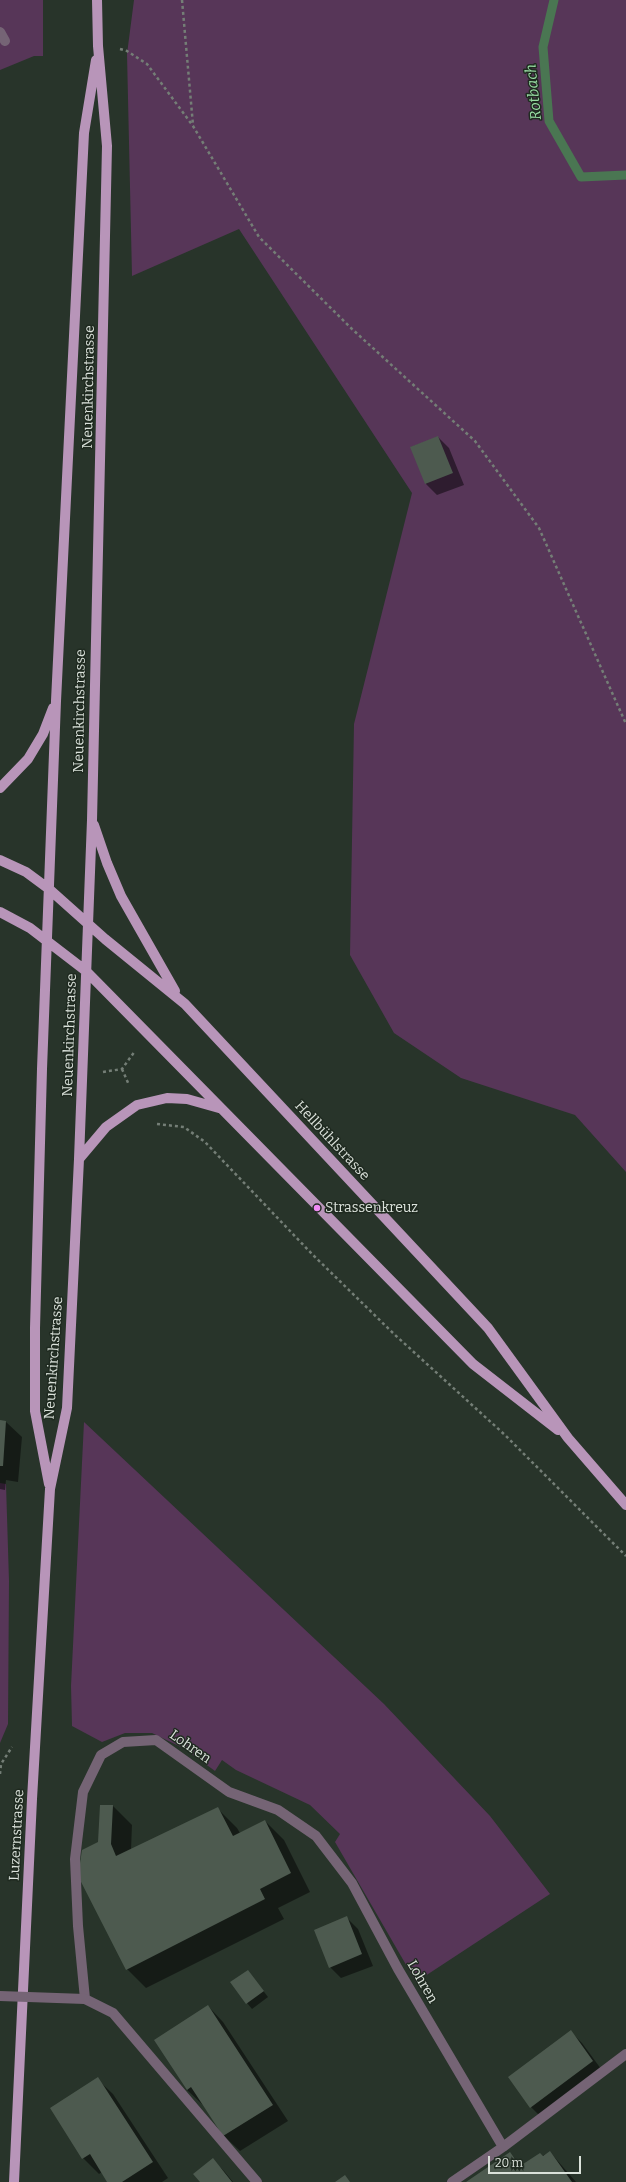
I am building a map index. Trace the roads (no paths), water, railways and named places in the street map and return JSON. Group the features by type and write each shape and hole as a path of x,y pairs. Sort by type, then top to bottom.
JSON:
{"main road":[{"name":"Neuenkirchstrasse","path":"50,1489 67,1408 79,1159 92,820 107,146 98,46 96,0"},
{"name":"Neuenkirchstrasse","path":"50,1489 35,1411 35,1336 49,889 56,701 84,133 98,46"},
{"path":"0,788 28,759 43,734 56,701"},
{"path":"92,820 107,863 121,896 177,995"},
{"name":"Hellbühlstrasse","path":"0,860 26,872 49,889 87,923 177,995 488,1328 568,1438 626,1505"},
{"name":"Hellbühlstrasse","path":"0,912 30,928 48,940 86,971 473,1364 568,1438"},
{"path":"79,1159 106,1126 137,1105 167,1098 187,1099 221,1109"},
{"name":"Luzernstrasse","path":"14,2182 32,1799 50,1489"}],"street":[{"path":"0,32 5,41"},
{"name":"Lohren","path":"85,1999 78,1926 75,1859 83,1792 101,1755 123,1742 156,1740 229,1792 278,1810 316,1836 352,1883 398,1970 503,2147"},
{"path":"0,1996 85,1999 113,2014 257,2182"},
{"path":"452,2182 503,2147 626,2054"}],"waterway":[{"name":"Rotbach","path":"554,0 543,47 549,121 581,177 626,175"}],"place":[{"name":"Strassenkreuz","path":"317,1208"}]}
